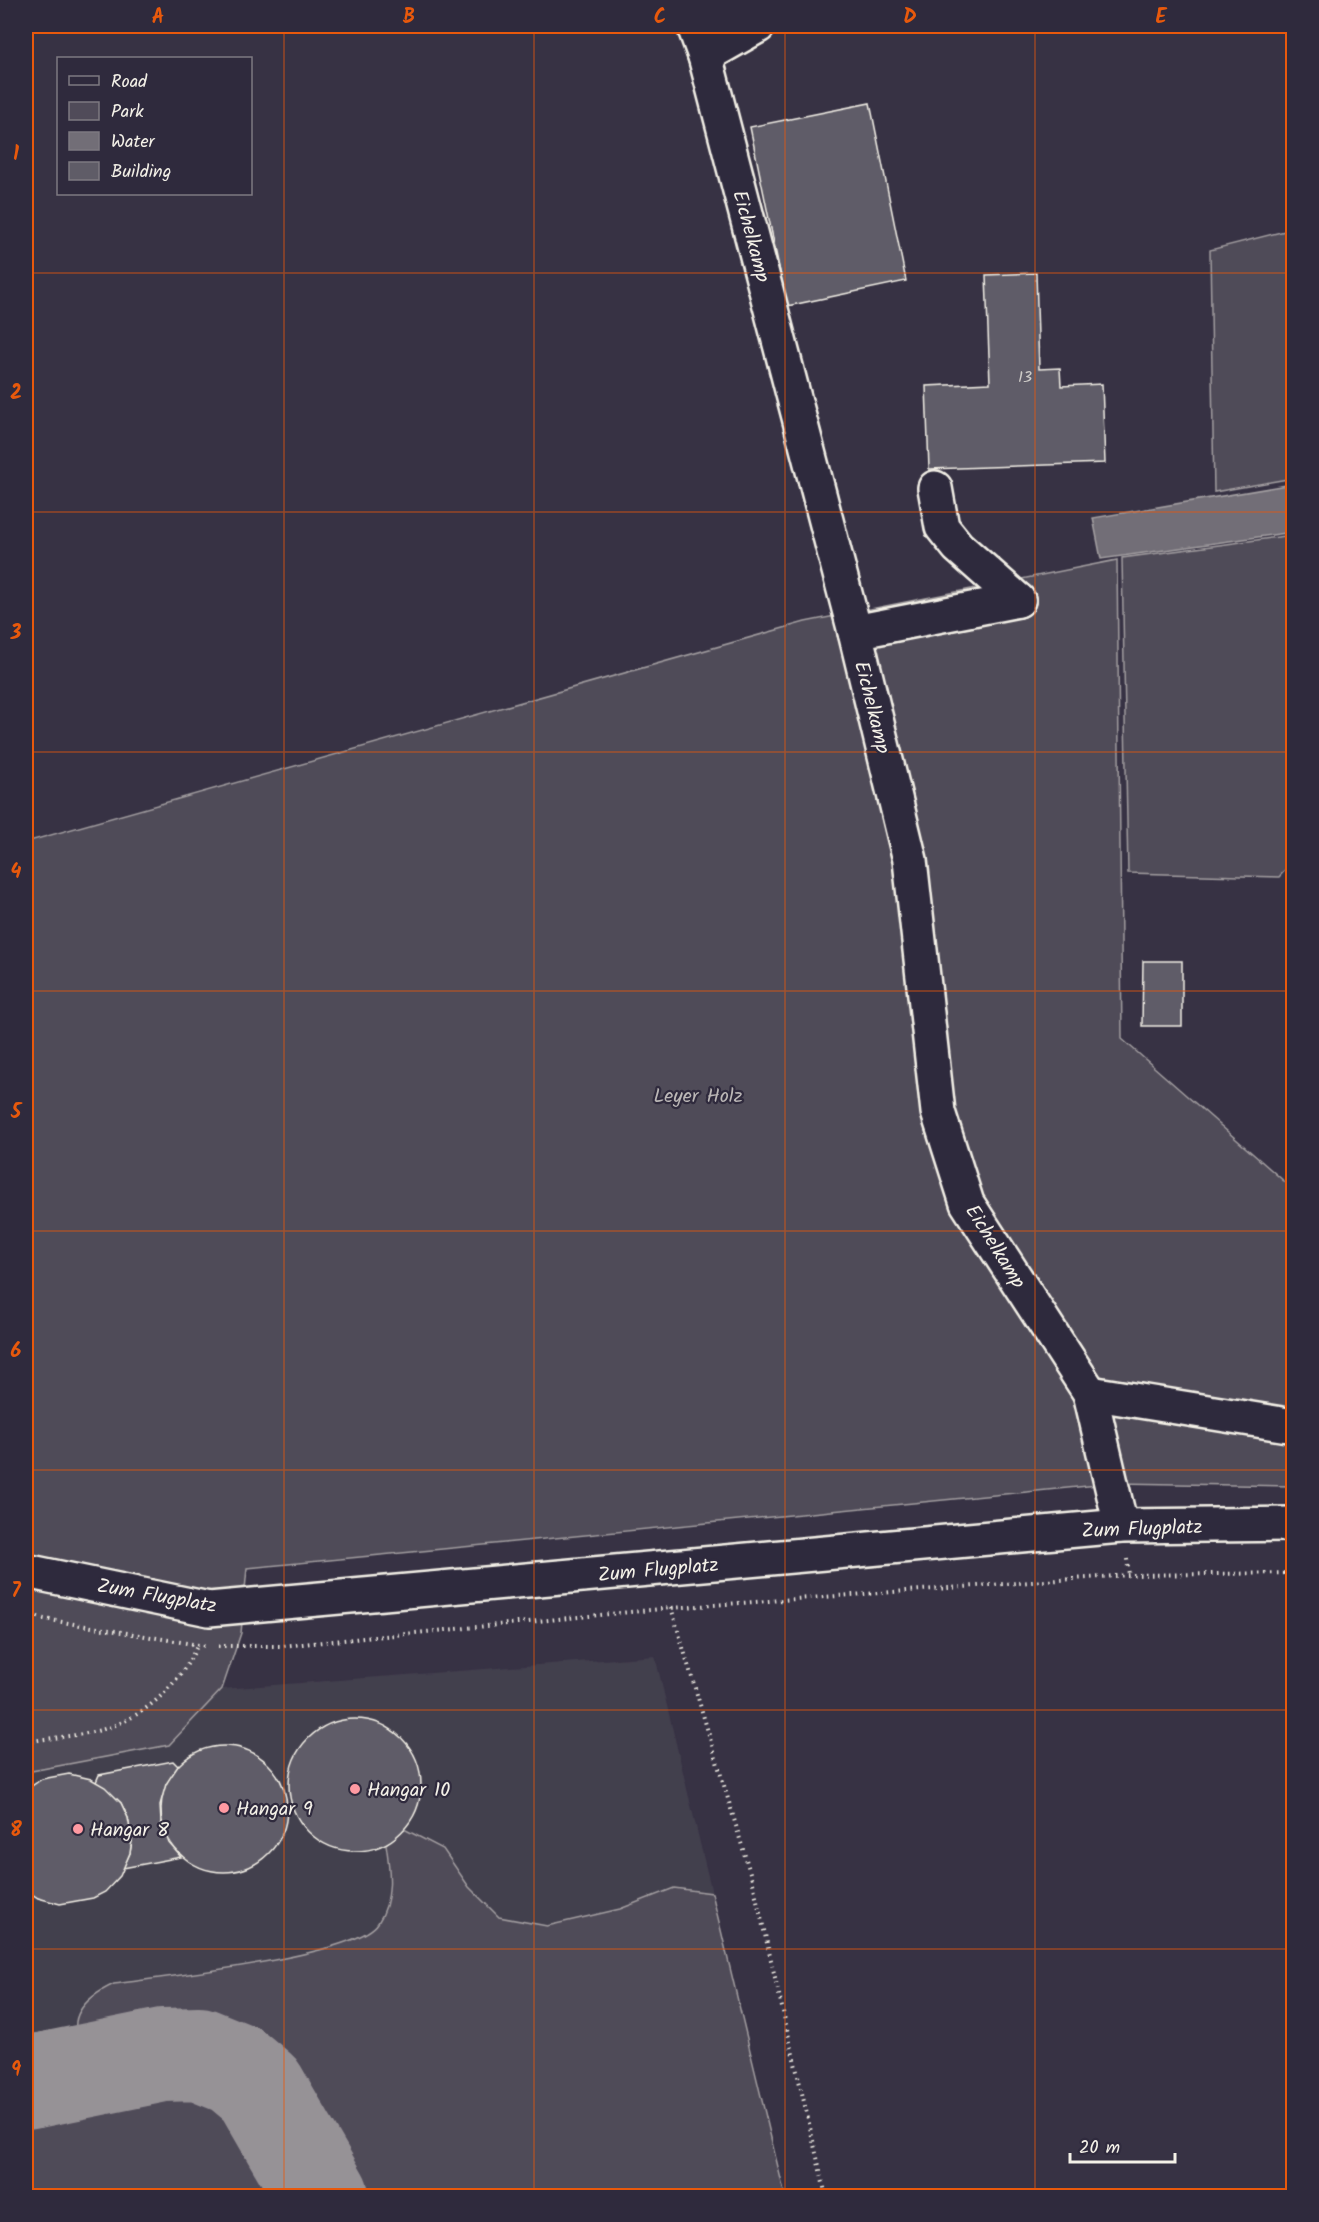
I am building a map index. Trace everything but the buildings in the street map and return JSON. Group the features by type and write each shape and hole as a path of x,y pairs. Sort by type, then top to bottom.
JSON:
{"street":[{"name":"Eichelkamp","path":"694,26 705,56 855,632 910,860 938,1112 967,1203 1090,1393 1121,1526"},
{"path":"705,56 758,26"},
{"path":"855,632 1018,600 958,547 942,527 935,488"},
{"path":"1090,1393 1293,1426"},
{"name":"Zum Flugplatz","path":"26,1570 209,1608 1121,1526 1293,1524"}],"path":[{"path":"826,2196 753,1883 671,1608 1129,1575 1293,1573"},
{"path":"26,1742 112,1726 142,1711 172,1688 198,1646 209,1608"}],"shaded area":[{"path":"655,1656 785,2196 26,2196 26,1772 169,1745 222,1689"}],"green space":[{"path":"1293,229 1293,478 1214,492 1210,250"},
{"path":"1293,535 1293,861 1279,877 1128,873 1122,558"},
{"name":"Leyer Holz","path":"1117,560 1122,1039 1293,1189 1293,1486 1118,1483 247,1568 241,1633 222,1689 169,1745 26,1772 26,842 805,622"},
{"path":"404,1829 443,1849 469,1887 499,1917 547,1926 620,1909 674,1888 712,1893 785,2196 344,2196 271,2073 243,2048 200,2035 161,2036 89,2049 80,2039 76,2029 76,2020 80,2011 94,1996 114,1984 255,1964 334,1946 362,1935 378,1923 387,1904 390,1884 386,1844"},
{"path":"197,2076 225,2086 245,2106 299,2196 26,2196 26,2102 163,2077"}],"water":[{"path":"1293,484 1293,532 1101,559 1093,518"}],"taxiway":[{"path":"26,2083 163,2055 199,2054 236,2069 260,2089 322,2196"}],"place":[{"name":"Hangar 10","path":"355,1789"},
{"name":"Hangar 9","path":"224,1808"},
{"name":"Hangar 8","path":"78,1829"}]}
